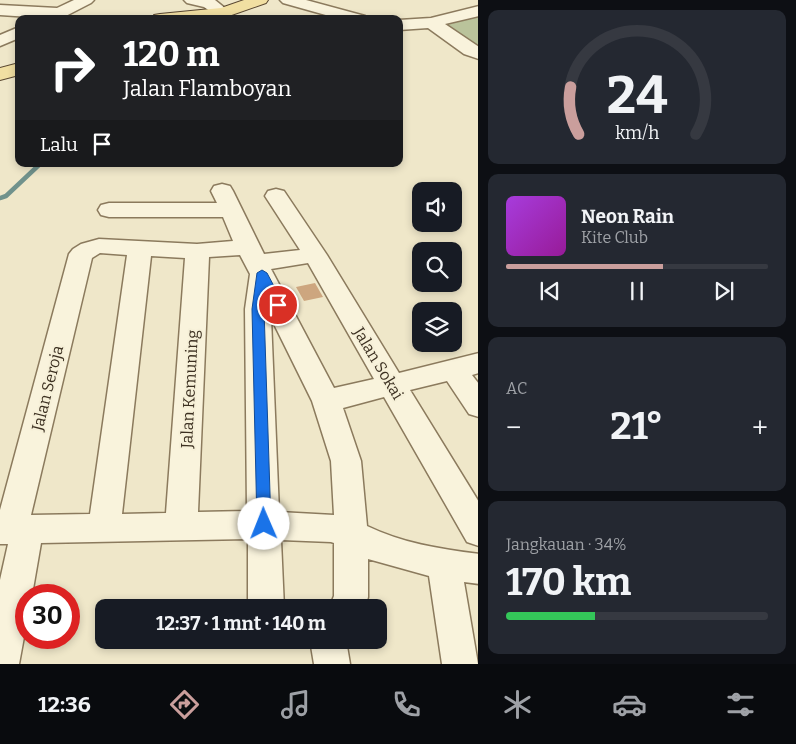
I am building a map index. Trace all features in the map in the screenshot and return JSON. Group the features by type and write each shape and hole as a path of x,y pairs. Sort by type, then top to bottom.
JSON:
{"main road":[{"path":"216,15 260,0"},
{"path":"0,74 15,70"}],"street":[{"path":"55,15 86,0"},
{"path":"192,0 209,3 216,15"},
{"path":"288,0 344,15"},
{"path":"0,10 44,15"},
{"path":"403,25 431,23 478,11"},
{"path":"431,23 478,54"},
{"path":"0,42 15,34"},
{"name":"Jalan Sokai","path":"276,196 315,255 478,532"},
{"path":"109,210 169,209 227,201 326,401 348,471 351,534 350,599"},
{"name":"Jalan Seroja","path":"2,664 13,530 81,254 89,248 99,246 140,249"},
{"path":"106,520 140,249 197,251 256,261 315,255"},
{"name":"Jalan Kemuning","path":"182,528 197,251"},
{"path":"256,261 266,599"},
{"path":"326,401 466,366 478,406"},
{"path":"13,530 106,520 182,528 264,524 331,528 351,534 381,549 444,565 478,569"},
{"path":"444,565 460,664"},
{"path":"330,649 332,664"}],"green space":[{"path":"478,13 478,51 440,23"}],"building":[{"path":"315,283 323,297 304,301 296,287"}],"waterway":[{"path":"0,198 6,196 37,167"}],"route":[{"path":"264,524 258,309 262,273 278,305"}]}
